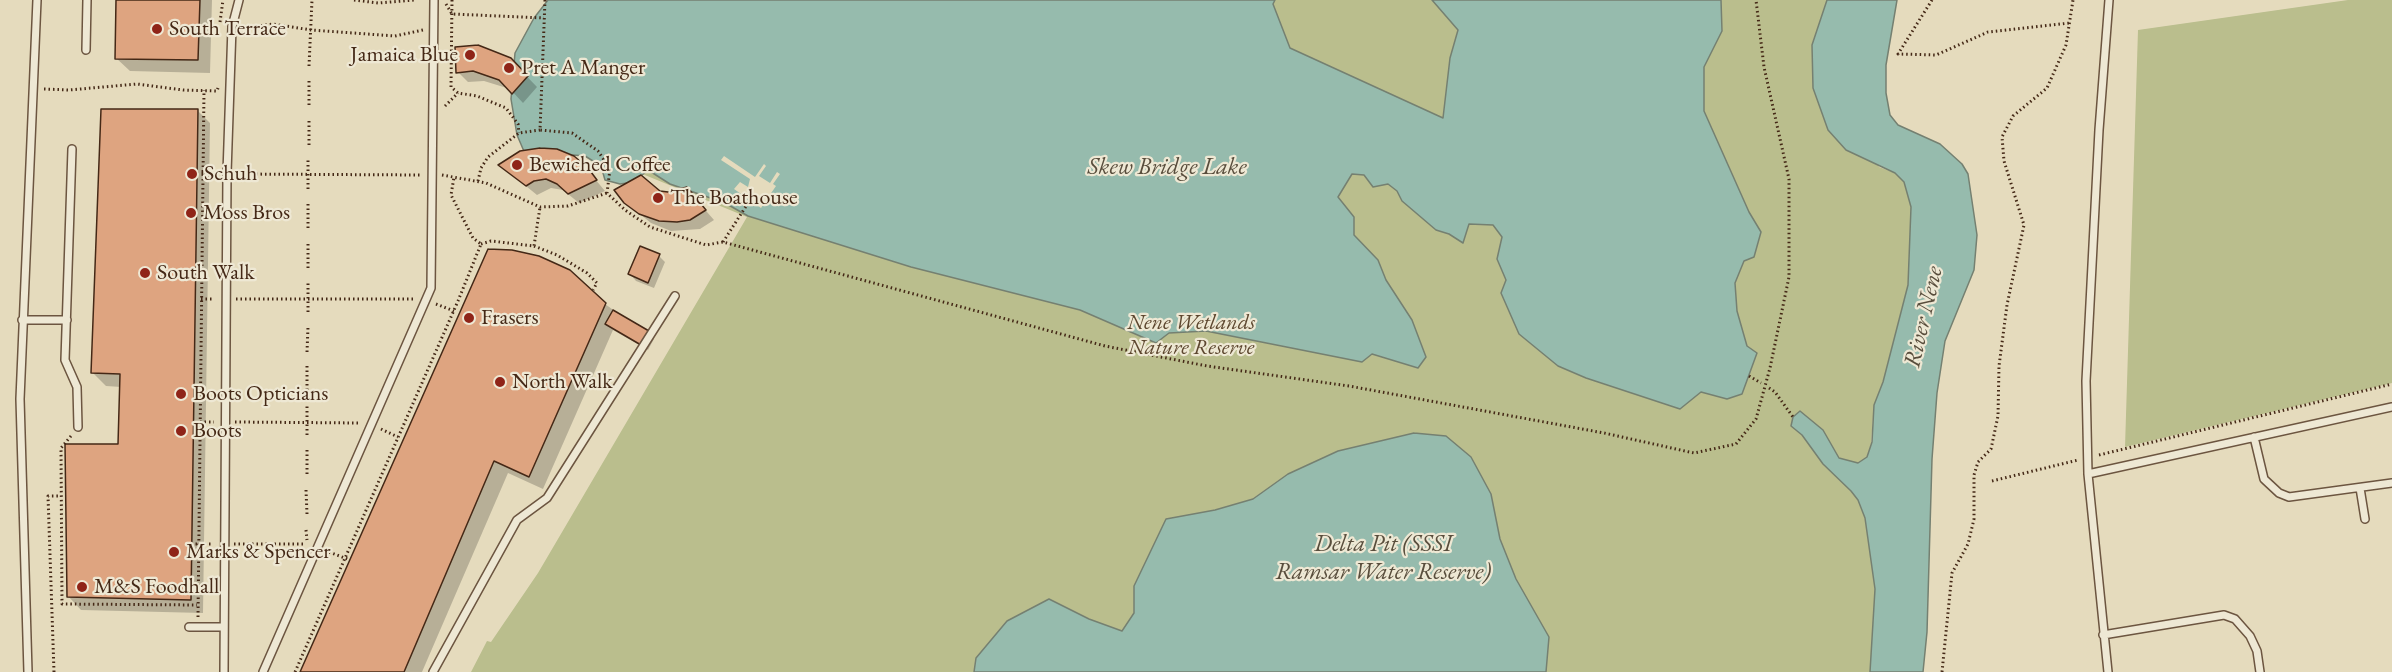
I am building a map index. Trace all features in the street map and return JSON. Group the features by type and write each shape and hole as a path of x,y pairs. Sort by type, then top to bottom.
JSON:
{"lane":[{"path":"28,672 22,534 22,320 37,0"},
{"path":"86,50 87,0"},
{"path":"224,672 227,173 232,27 238,0"},
{"path":"263,672 427,301 431,274 434,0"},
{"path":"2108,672 2088,474 2086,381 2090,284 2109,0"},
{"path":"72,149 65,360 77,387 78,427"},
{"path":"433,672 517,520 547,498 675,296"},
{"path":"22,320 66,320"},
{"path":"2088,474 2392,407"},
{"path":"2254,437 2264,479 2279,493 2289,497 2306,497 2392,483"},
{"path":"2360,488 2365,519"},
{"path":"2103,635 2224,615 2235,619 2250,636 2257,651 2260,672"},
{"path":"189,627 224,627"}],"path":[{"path":"309,66 312,0"},
{"path":"354,0 378,3 414,0"},
{"path":"444,0 452,14"},
{"path":"452,0 451,87 458,93 477,96 506,108 518,124 519,134"},
{"path":"540,130 545,0"},
{"path":"607,193 625,210 650,227 706,245 723,243 1105,346 1207,366 1349,386 1604,433 1694,453 1736,444 1756,419 1790,277 1789,179 1764,67 1756,0"},
{"path":"1932,0 1898,54 1936,55 1988,32 2071,22"},
{"path":"1942,672 1952,573 1968,544 1974,519 1977,462 1991,449 1998,416 1999,366 2007,305 2024,225 2004,161 2002,137 2013,116 2047,88 2066,45 2073,0"},
{"path":"452,14 544,18"},
{"path":"239,29 273,24 311,30 395,36 425,30"},
{"path":"309,80 309,105"},
{"path":"32,88 69,90 137,84 218,91"},
{"path":"78,427 61,448 62,604 197,605 204,90"},
{"path":"309,120 309,145"},
{"path":"478,181 481,168 488,157 519,134 540,130 572,133 598,151 610,169 607,193"},
{"path":"308,160 308,189"},
{"path":"197,173 454,177 478,181 540,207 568,206 607,193"},
{"path":"454,177 451,195 473,238 481,244"},
{"path":"723,243 750,200"},
{"path":"308,204 308,228"},
{"path":"534,246 540,207"},
{"path":"481,244 491,241 534,246 558,255 587,273 597,283 593,290"},
{"path":"308,243 308,268"},
{"path":"295,672 454,311 481,244"},
{"path":"308,283 308,312"},
{"path":"201,299 308,298 427,301 454,311"},
{"path":"308,327 308,352"},
{"path":"307,366 307,391"},
{"path":"1749,376 1761,383"},
{"path":"1992,481 2392,384"},
{"path":"1769,388 1775,392 1793,417"},
{"path":"307,406 307,435"},
{"path":"200,422 307,421 373,425 398,437"},
{"path":"307,450 307,474"},
{"path":"306,490 307,514"},
{"path":"54,672 48,496 60,496"},
{"path":"191,544 310,544 306,530"},
{"path":"326,550 350,560"}],"green space":[{"name":"Nene Wetlands Nature Reserve","path":"553,0 1827,0 1820,25 1879,167 1895,173 1904,182 1911,207 1908,285 1883,382 1874,405 1865,518 1875,589 1870,672 471,672 487,641 491,642 538,573 747,217 550,136"},
{"path":"2348,0 2392,0 2392,383 2125,447 2138,30"}],"water":[{"name":"Skew Bridge Lake","path":"548,0 1275,0 1273,4 1290,48 1443,118 1450,58 1458,30 1432,0 1721,0 1722,31 1704,67 1704,111 1749,212 1761,232 1754,257 1744,261 1735,283 1737,311 1747,346 1757,353 1742,394 1727,399 1701,392 1680,409 1586,378 1558,366 1519,334 1501,293 1506,280 1497,259 1502,237 1493,225 1469,224 1463,243 1449,234 1436,230 1402,201 1397,191 1388,184 1373,187 1364,175 1352,174 1338,197 1354,217 1354,235 1378,260 1386,280 1412,320 1426,357 1418,368 1372,354 1362,362 1206,331 1169,333 1156,343 1080,310 911,267 748,216 725,203 670,184 648,170 634,182 620,184 605,180 601,166 585,156 573,155 559,166 532,170 517,135 511,99 515,53 534,18"},
{"name":"River Nene","path":"1827,0 1897,0 1886,65 1886,93 1890,115 1898,125 1940,144 1962,164 1968,174 1977,235 1974,270 1945,341 1937,393 1932,459 1927,632 1923,672 1870,672 1875,589 1865,518 1858,500 1851,491 1823,464 1802,435 1791,426 1793,417 1800,411 1823,430 1839,458 1858,463 1867,457 1872,442 1874,405 1883,382 1908,285 1911,207 1904,182 1895,173 1846,150 1828,130 1813,88 1812,45"},
{"name":"Delta Pit (SSSI Ramsar Water Reserve)","path":"1414,433 1446,436 1471,457 1491,494 1500,539 1516,579 1549,637 1546,672 974,672 976,658 1007,621 1049,599 1089,619 1122,631 1134,613 1134,586 1166,519 1215,510 1253,499 1288,474 1338,451"}],"pier":[{"path":"724,156 755,177 764,164 766,166 759,176 770,183 777,172 780,174 773,184 776,186 761,208 734,189 740,182 748,187 750,179 721,160"}],"building":[{"name":"South Terrace","path":"116,0 200,0 198,60 115,59"},
{"path":"478,45 511,58 528,76 512,94 499,80 473,71 456,73 455,47"},
{"name":"South Walk","path":"101,109 198,109 191,600 67,597 65,444 118,444 120,374 91,373"},
{"path":"540,148 557,149 574,156 588,168 597,180 568,194 557,184 546,179 534,181 526,186 498,165 520,151"},
{"name":"The Boathouse","path":"641,175 660,191 668,192 687,187 706,210 690,220 677,222 659,221 639,214 624,203 614,190"},
{"path":"640,246 660,254 648,283 628,274"},
{"name":"North Walk","path":"488,249 512,250 539,256 570,270 606,303 529,477 494,461 404,672 300,672"},
{"path":"613,310 649,331 641,345 605,324"}],"place":[{"name":"South Terrace","path":"157,29"},
{"name":"Jamaica Blue","path":"470,55"},
{"name":"Pret A Manger","path":"509,68"},
{"name":"Bewiched Coffee","path":"517,165"},
{"name":"Schuh","path":"192,174"},
{"name":"The Boathouse","path":"658,198"},
{"name":"Moss Bros","path":"191,213"},
{"name":"South Walk","path":"145,273"},
{"name":"Frasers","path":"469,318"},
{"name":"North Walk","path":"500,382"},
{"name":"Boots Opticians","path":"181,394"},
{"name":"Boots","path":"181,431"},
{"name":"Marks & Spencer","path":"174,552"},
{"name":"M&S Foodhall","path":"82,587"}]}
